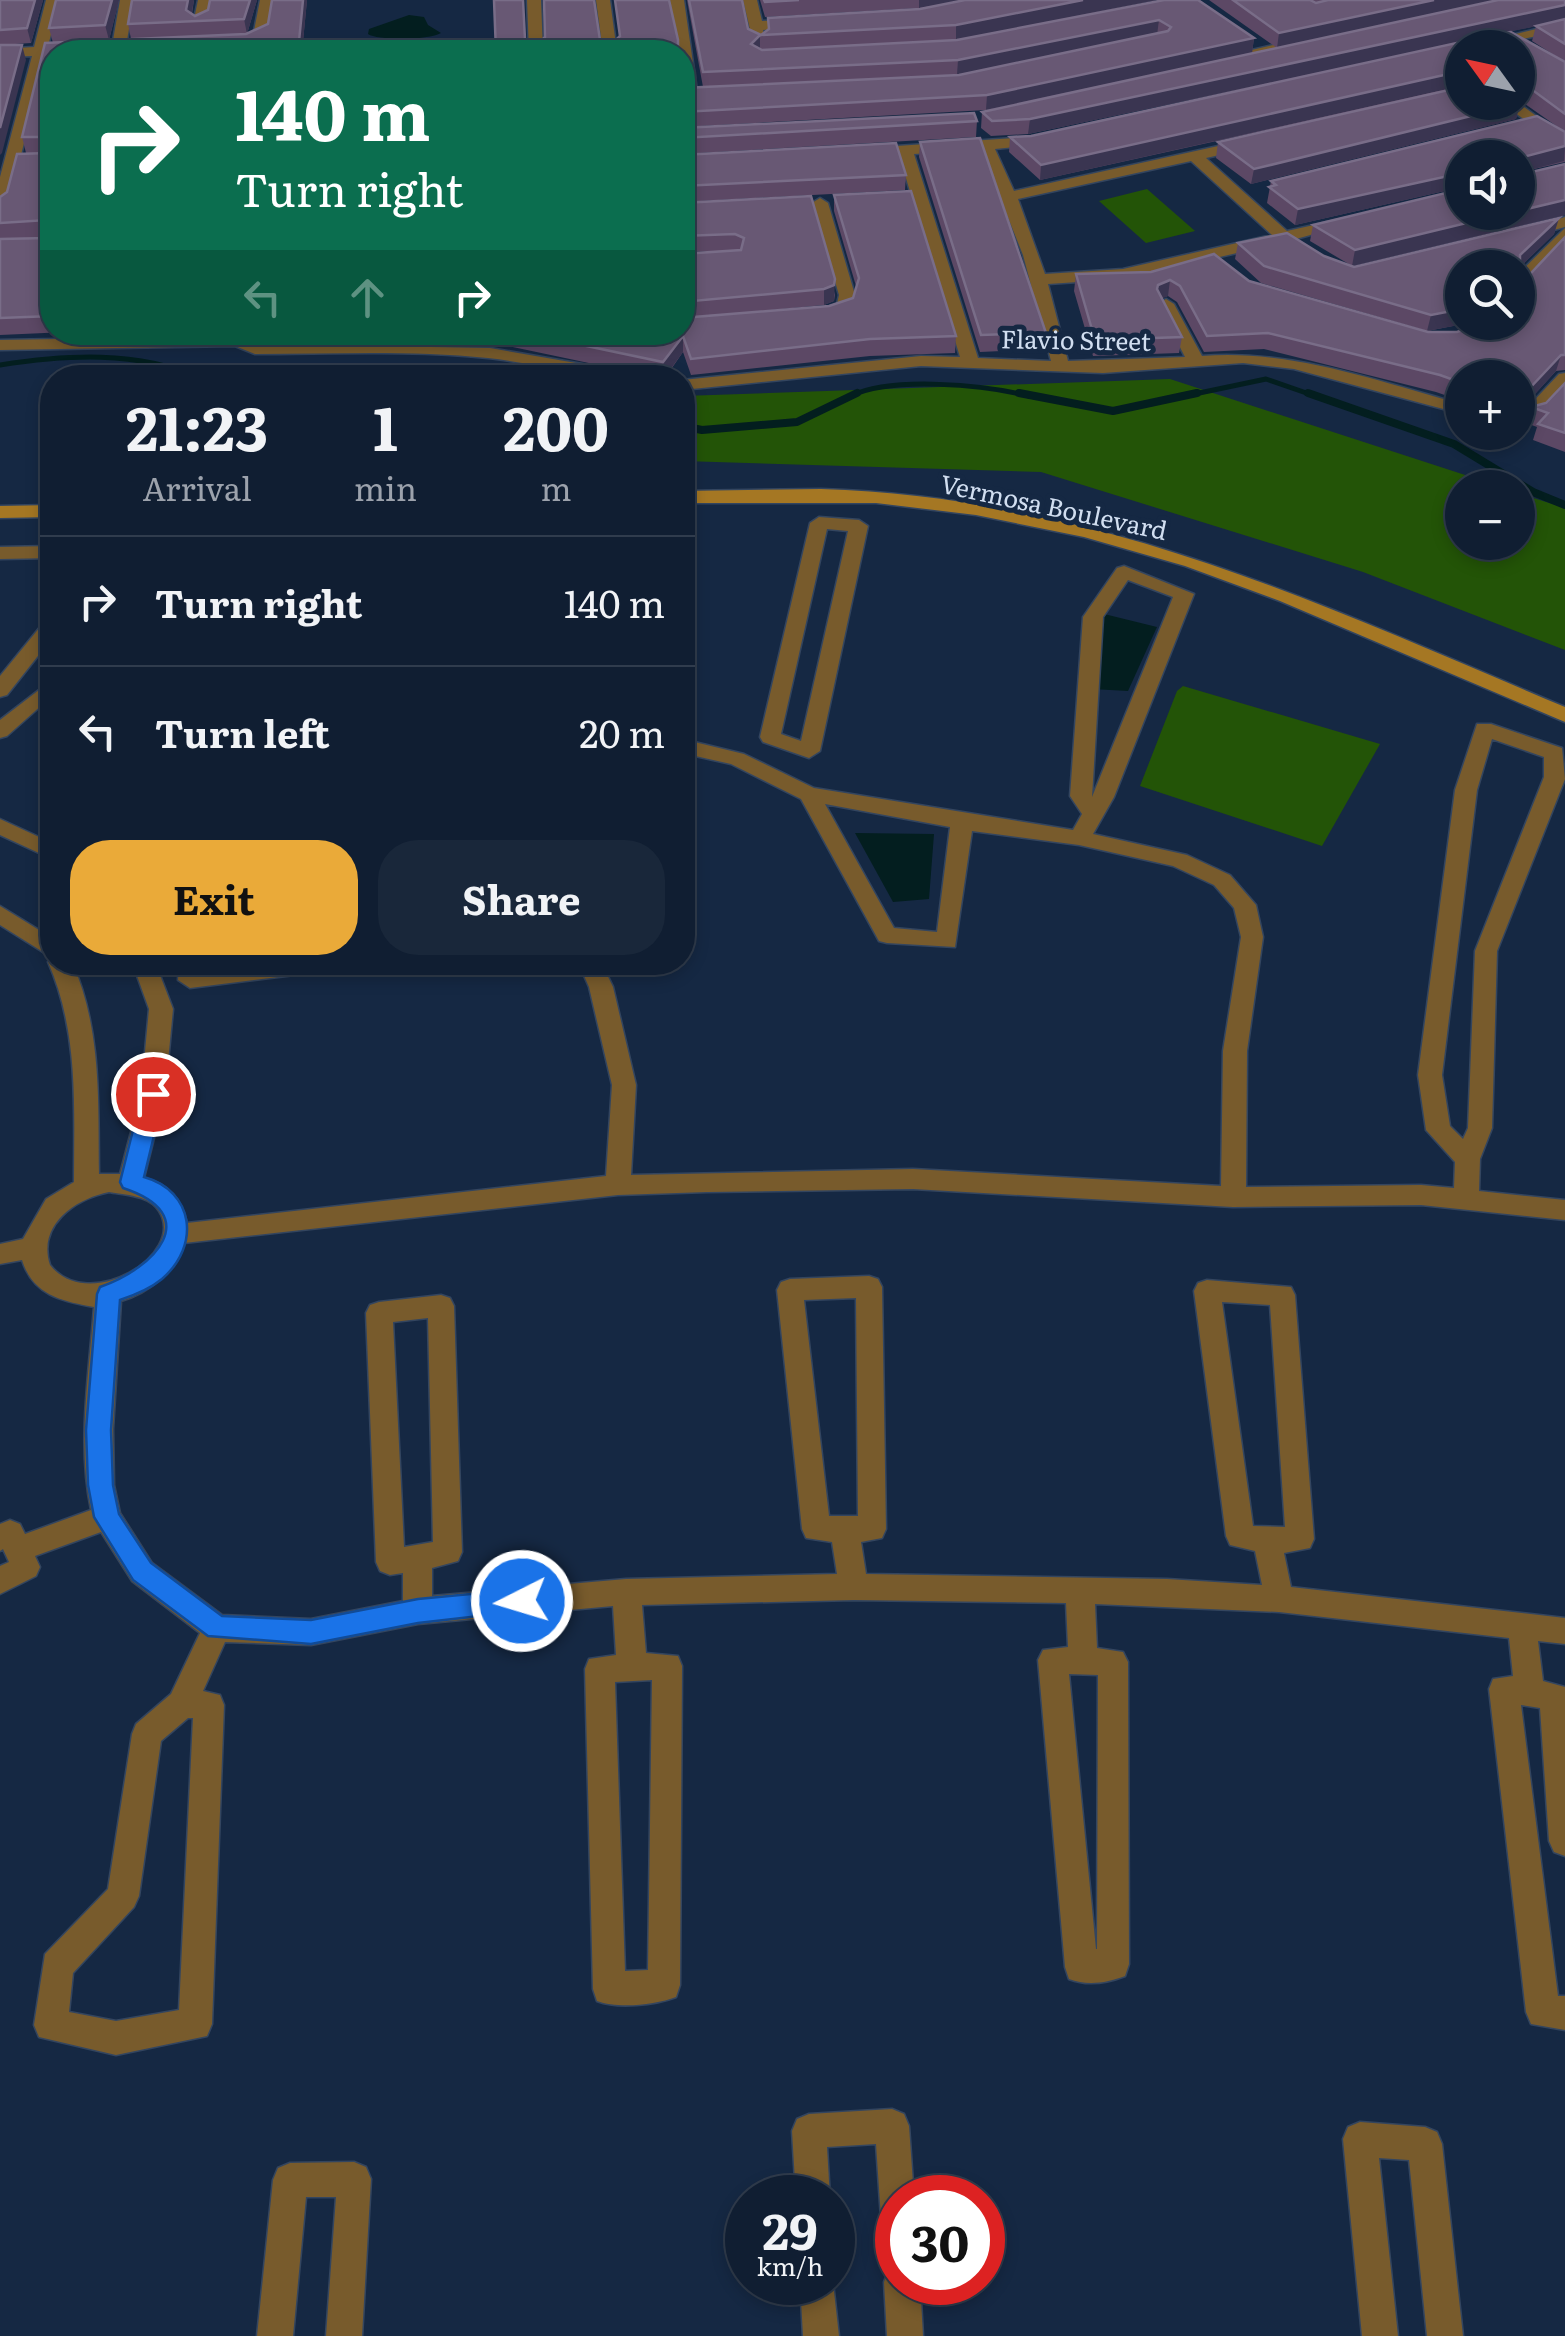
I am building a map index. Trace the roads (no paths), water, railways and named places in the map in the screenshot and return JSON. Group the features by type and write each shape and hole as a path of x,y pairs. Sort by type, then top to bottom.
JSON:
{"main road":[{"name":"Vermosa Boulevard","path":"695,497 796,494 903,500 1043,523 1116,540 1194,563 1265,590 1565,715"},
{"path":"0,512 40,511"}],"street":[{"path":"41,40 53,0"},
{"path":"110,40 127,0"},
{"path":"200,24 205,0"},
{"path":"250,40 260,39 267,0"},
{"path":"534,0 536,40"},
{"path":"603,0 608,40"},
{"path":"676,0 681,40"},
{"path":"750,0 762,58"},
{"path":"756,26 810,22"},
{"path":"1535,36 1565,26"},
{"path":"1230,42 1257,52"},
{"path":"1205,67 1257,52 1324,42"},
{"path":"0,206 40,44"},
{"path":"0,54 38,51"},
{"path":"695,95 712,94"},
{"path":"1532,120 1565,144"},
{"path":"1517,128 1536,123"},
{"path":"850,154 1066,135"},
{"path":"970,136 991,140"},
{"path":"1011,196 1272,139"},
{"path":"991,140 1041,279 1061,368"},
{"path":"905,151 970,360"},
{"path":"1195,157 1283,238 1316,258"},
{"path":"1238,196 1257,192"},
{"path":"898,200 918,198"},
{"path":"800,204 839,202"},
{"path":"810,315 846,307 847,296 820,203"},
{"path":"1041,279 1123,274 1217,261 1283,238 1355,221"},
{"path":"1546,252 1511,236 1565,222"},
{"path":"1535,265 1565,233"},
{"path":"1166,304 1197,363"},
{"path":"0,345 40,344"},
{"path":"250,345 256,349 296,345"},
{"path":"449,345 559,365"},
{"name":"Flavio Street","path":"695,384 921,361 970,360 1061,368 1243,358 1295,364 1445,404"},
{"path":"1535,410 1565,378"},
{"path":"819,523 859,526 809,751 788,744 770,737 819,523"},
{"path":"0,553 40,552"},
{"path":"1079,838 1102,797 1184,594 1124,572 1093,616 1081,796 1092,812"},
{"path":"0,690 40,640"},
{"path":"0,732 40,697"},
{"path":"1466,1199 1468,1159 1480,1128 1486,951 1555,777 1555,753 1484,729 1466,790 1430,1075 1438,1130 1468,1159"},
{"path":"768,772 788,744"},
{"path":"695,749 737,758 810,794 962,822 1079,838 1179,860 1222,880 1245,905 1252,937 1235,1051 1233,1197"},
{"path":"810,794 888,935 947,941 962,822"},
{"path":"0,826 40,846"},
{"path":"0,914 40,941"},
{"path":"68,975 79,1019 87,1187"},
{"path":"131,1182 153,1094 160,1010 148,975"},
{"path":"189,975 190,980 230,975"},
{"path":"595,975 624,1085 618,1185"},
{"path":"178,1234 618,1185 913,1179 1233,1197 1421,1195 1565,1210"},
{"path":"131,1182 151,1188 167,1199 176,1216 178,1234 170,1254 154,1272 133,1286 108,1294 83,1295 60,1289 44,1279 35,1264 32,1246 37,1229 49,1212 87,1187 131,1182"},
{"path":"0,1254 32,1246"},
{"path":"870,1287 872,1529 844,1528 816,1528 790,1290 870,1287"},
{"path":"1208,1291 1282,1295 1300,1539 1267,1541 1240,1536 1208,1291"},
{"path":"108,1294 99,1430 100,1485 107,1517 142,1572 217,1628 311,1632 418,1611 626,1592 854,1587 1279,1600 1565,1632"},
{"path":"441,1306 448,1552 418,1557 390,1562 379,1313 441,1306"},
{"path":"0,1581 26,1567 9,1544 107,1517"},
{"path":"844,1528 854,1587"},
{"path":"1267,1541 1279,1600"},
{"path":"418,1557 418,1611"},
{"path":"626,1592 632,1668"},
{"path":"1080,1592 1083,1661"},
{"path":"182,1704 210,1705 195,2024 116,2038 51,2024 58,1966 123,1896 147,1734 182,1704 217,1628"},
{"path":"1522,1628 1530,1692"},
{"path":"1053,1660 1083,1661 1114,1662 1113,1964 1082,1967 1053,1660"},
{"path":"667,1666 664,1985 609,1989 600,1670 632,1668 667,1666"},
{"path":"1565,1841 1554,1696 1504,1689 1543,2012 1565,2013"},
{"path":"812,2175 809,2131 892,2126 895,2175"},
{"path":"1380,2336 1360,2139 1425,2144 1445,2336"},
{"path":"275,2336 290,2180 354,2179 344,2336"},
{"path":"819,2305 821,2336"},
{"path":"903,2305 905,2336"}],"waterway":[{"path":"0,365 101,357 159,365"},
{"path":"1185,396 1266,379 1315,396"},
{"path":"851,396 914,384 964,386 1029,396"},
{"path":"695,429 797,422 857,393"},
{"path":"1019,393 1113,411 1197,393"},
{"path":"1308,393 1454,444 1533,492 1565,505"}]}
